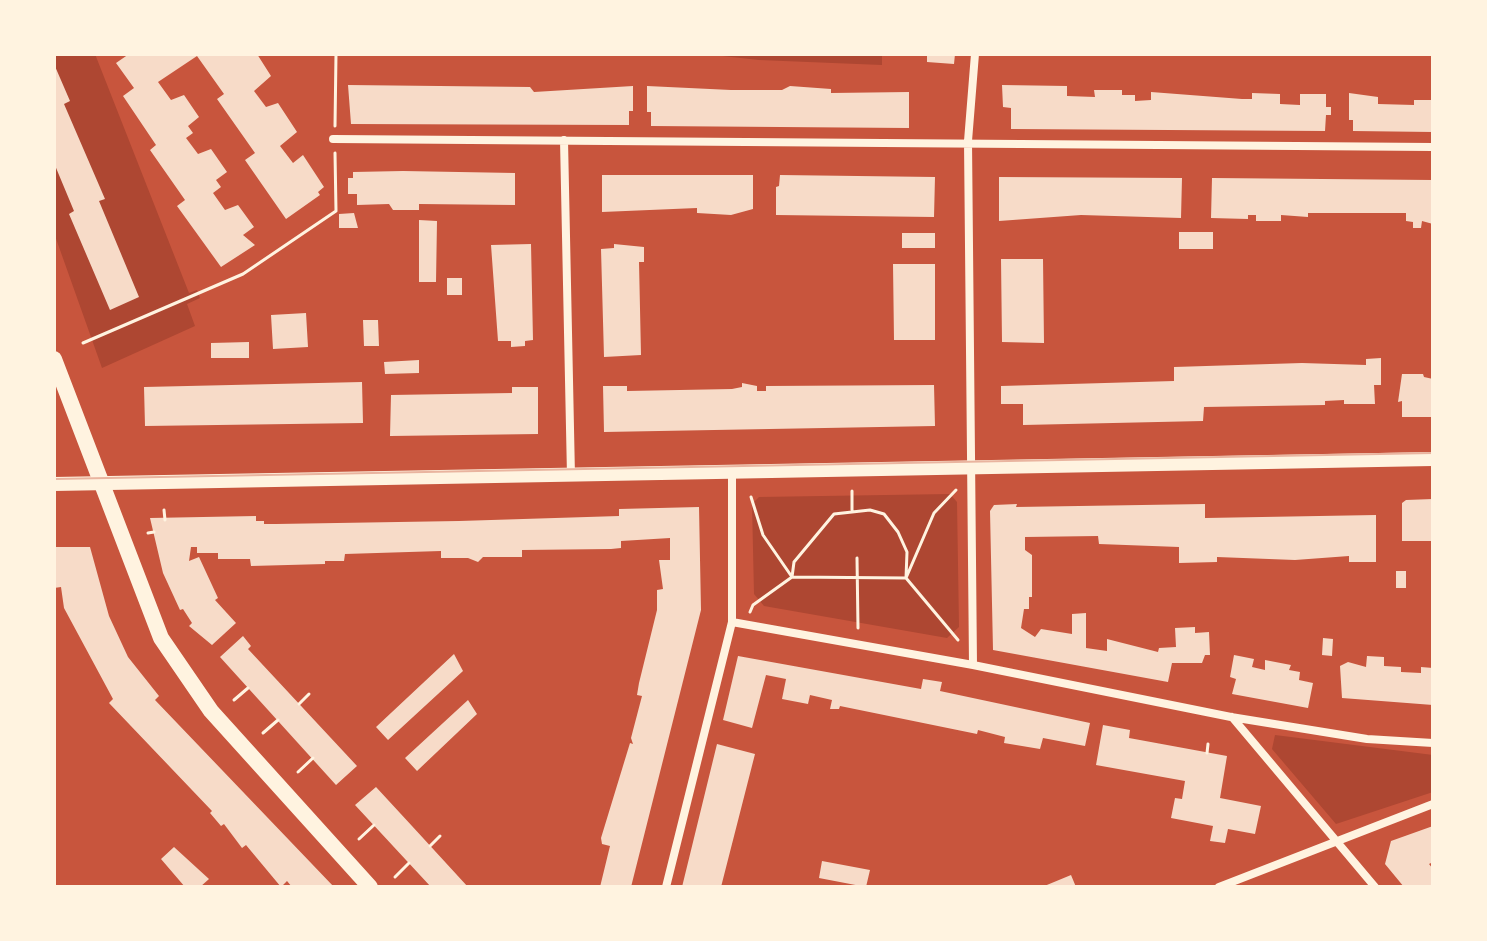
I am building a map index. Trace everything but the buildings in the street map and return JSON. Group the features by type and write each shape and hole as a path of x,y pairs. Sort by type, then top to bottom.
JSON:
{"main road":[{"path":"54,359 103,484 144,602 187,681 242,748 370,887"}],"street":[{"path":"973,665 968,141 975,54"},
{"path":"333,139 968,141 1433,147"},
{"path":"564,140 571,476"},
{"path":"54,484 1433,459"},
{"path":"666,887 732,622 732,472"},
{"path":"732,622 973,665 1231,717 1367,739 1433,743"},
{"path":"1231,717 1375,887"},
{"path":"1219,887 1433,804"}],"path":[{"path":"83,343 243,274 336,211 333,139 336,54"},
{"path":"906,578 934,513 956,490"},
{"path":"852,491 852,510"},
{"path":"751,497 763,535 792,577"},
{"path":"164,510 165,520"},
{"path":"792,577 794,562 834,514 852,510 884,514 898,532 907,552 906,578 956,639 973,648"},
{"path":"148,533 154,532"},
{"path":"857,558 858,628"},
{"path":"753,605 792,577 857,575 906,578"},
{"path":"234,700 248,688"},
{"path":"299,704 309,694"},
{"path":"263,733 278,720"},
{"path":"1207,753 1208,744"},
{"path":"298,772 313,758"},
{"path":"359,839 374,825"},
{"path":"430,846 440,836"},
{"path":"395,877 409,863"}],"shaded area":[{"path":"54,54 95,54 189,293 197,290 200,298 187,304 195,326 102,368 54,233"},
{"path":"704,54 882,54 882,65 759,60"},
{"path":"950,494 957,502 959,627 947,638 764,606 754,594 752,504 759,497"},
{"path":"1275,735 1433,755 1433,792 1336,824 1272,749"}],"tram line":[{"path":"54,479 1433,453"}]}
